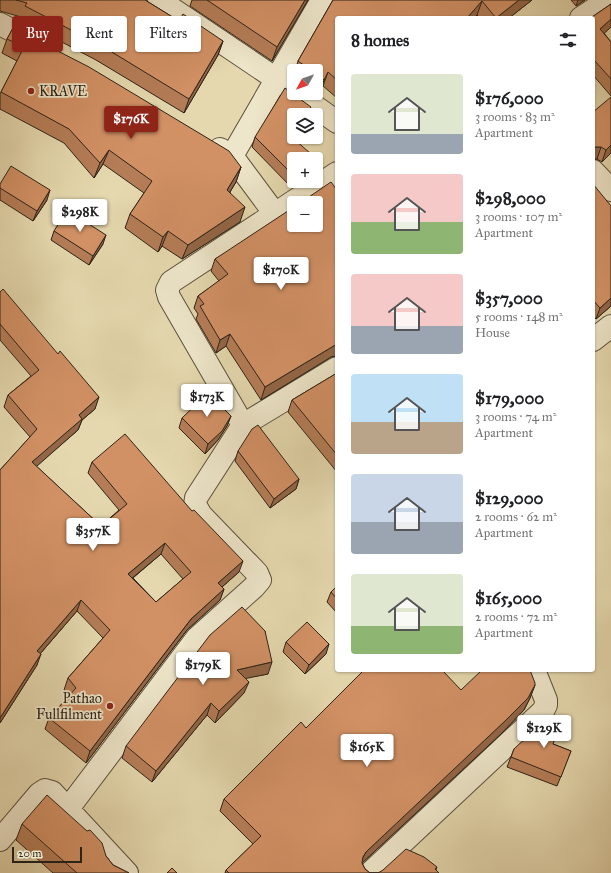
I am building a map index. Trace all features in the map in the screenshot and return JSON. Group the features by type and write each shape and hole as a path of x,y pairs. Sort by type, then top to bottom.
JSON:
{"street":[{"path":"159,0 287,87"},
{"path":"232,156 322,0"},
{"path":"583,16 608,0"},
{"path":"0,24 55,53"},
{"path":"306,100 335,121"},
{"path":"204,140 232,156 275,214"},
{"path":"595,173 611,190"},
{"path":"242,425 169,298 167,290 171,282 335,174"},
{"path":"595,338 611,326"},
{"path":"67,810 197,638 260,580 257,572 201,515 196,505 196,498 242,425 335,369"},
{"path":"370,873 543,711 546,705 546,700 535,672"},
{"path":"0,840 39,794 45,790 52,792 67,810 127,873"}],"building":[{"path":"16,0 145,0 171,16 135,16 135,52 201,52 201,26 223,41 189,99 112,52 127,52 127,16 71,16 71,30 63,26 63,16 44,16 25,6 27,3"},
{"path":"207,0 305,0 277,47"},
{"path":"333,0 519,0 499,16 494,16 482,1 469,16 335,16 335,78 328,72 324,80 323,79 323,64 302,64 298,61"},
{"path":"611,4 611,19 600,29 611,42 611,79 595,61 595,16 593,16"},
{"path":"12,30 12,41 7,39"},
{"path":"21,52 60,52 89,67 229,151 241,167 227,190 245,207 188,245 168,231 163,237 130,214 152,181 109,150 100,163 69,129 1,92"},
{"path":"285,88 287,89 287,100 301,100 311,107 287,108 287,144 300,144 309,152 287,152 287,169 255,137"},
{"path":"611,97 611,145 606,150 601,147 595,147 595,110"},
{"path":"11,166 50,190 37,211 0,188 0,184"},
{"path":"331,182 335,187 335,345 265,387 230,334 220,340 200,306 204,304 198,296 228,274 215,259 287,212 287,232 323,232 323,196 310,196"},
{"path":"595,186 611,206 611,298 600,308 595,302"},
{"path":"67,210 106,235 93,256 54,231"},
{"path":"3,289 58,354 60,351 99,397 79,415 82,419 32,462 101,526 127,504 92,462 125,434 192,511 194,510 243,561 218,583 224,589 191,619 90,751 49,718 76,688 68,678 110,630 81,600 37,651 41,654 0,718 0,470 37,429 8,395 39,370 0,324 0,292","holes":["165,543 191,572 156,602 128,574"]},
{"path":"335,374 335,453 292,400"},
{"path":"208,393 231,416 222,431 208,444 182,418"},
{"path":"258,425 299,479 274,499 238,451 252,429"},
{"path":"335,588 335,597 331,592"},
{"path":"242,607 265,631 272,662 237,670 249,682 219,711 211,703 156,771 126,746 210,635"},
{"path":"307,622 329,644 309,665 286,642"},
{"path":"362,672 444,672 461,690 480,672 531,672 535,683 528,698 505,721 366,852 362,863 365,869 370,873 229,873 226,870 261,836 224,799 301,722 306,728"},
{"path":"549,716 562,721 553,744 571,751 561,777 511,757 514,749"},
{"path":"47,795 87,831 90,830 102,843 106,856 113,865 129,873 77,873 22,824"},
{"path":"406,849 424,857 437,867 435,869 439,873 378,873"},
{"path":"172,868 177,873 167,873"}],"place":[{"name":"KRAVE","path":"31,91"},
{"name":"Pathao Fullfilment","path":"110,706"}]}
